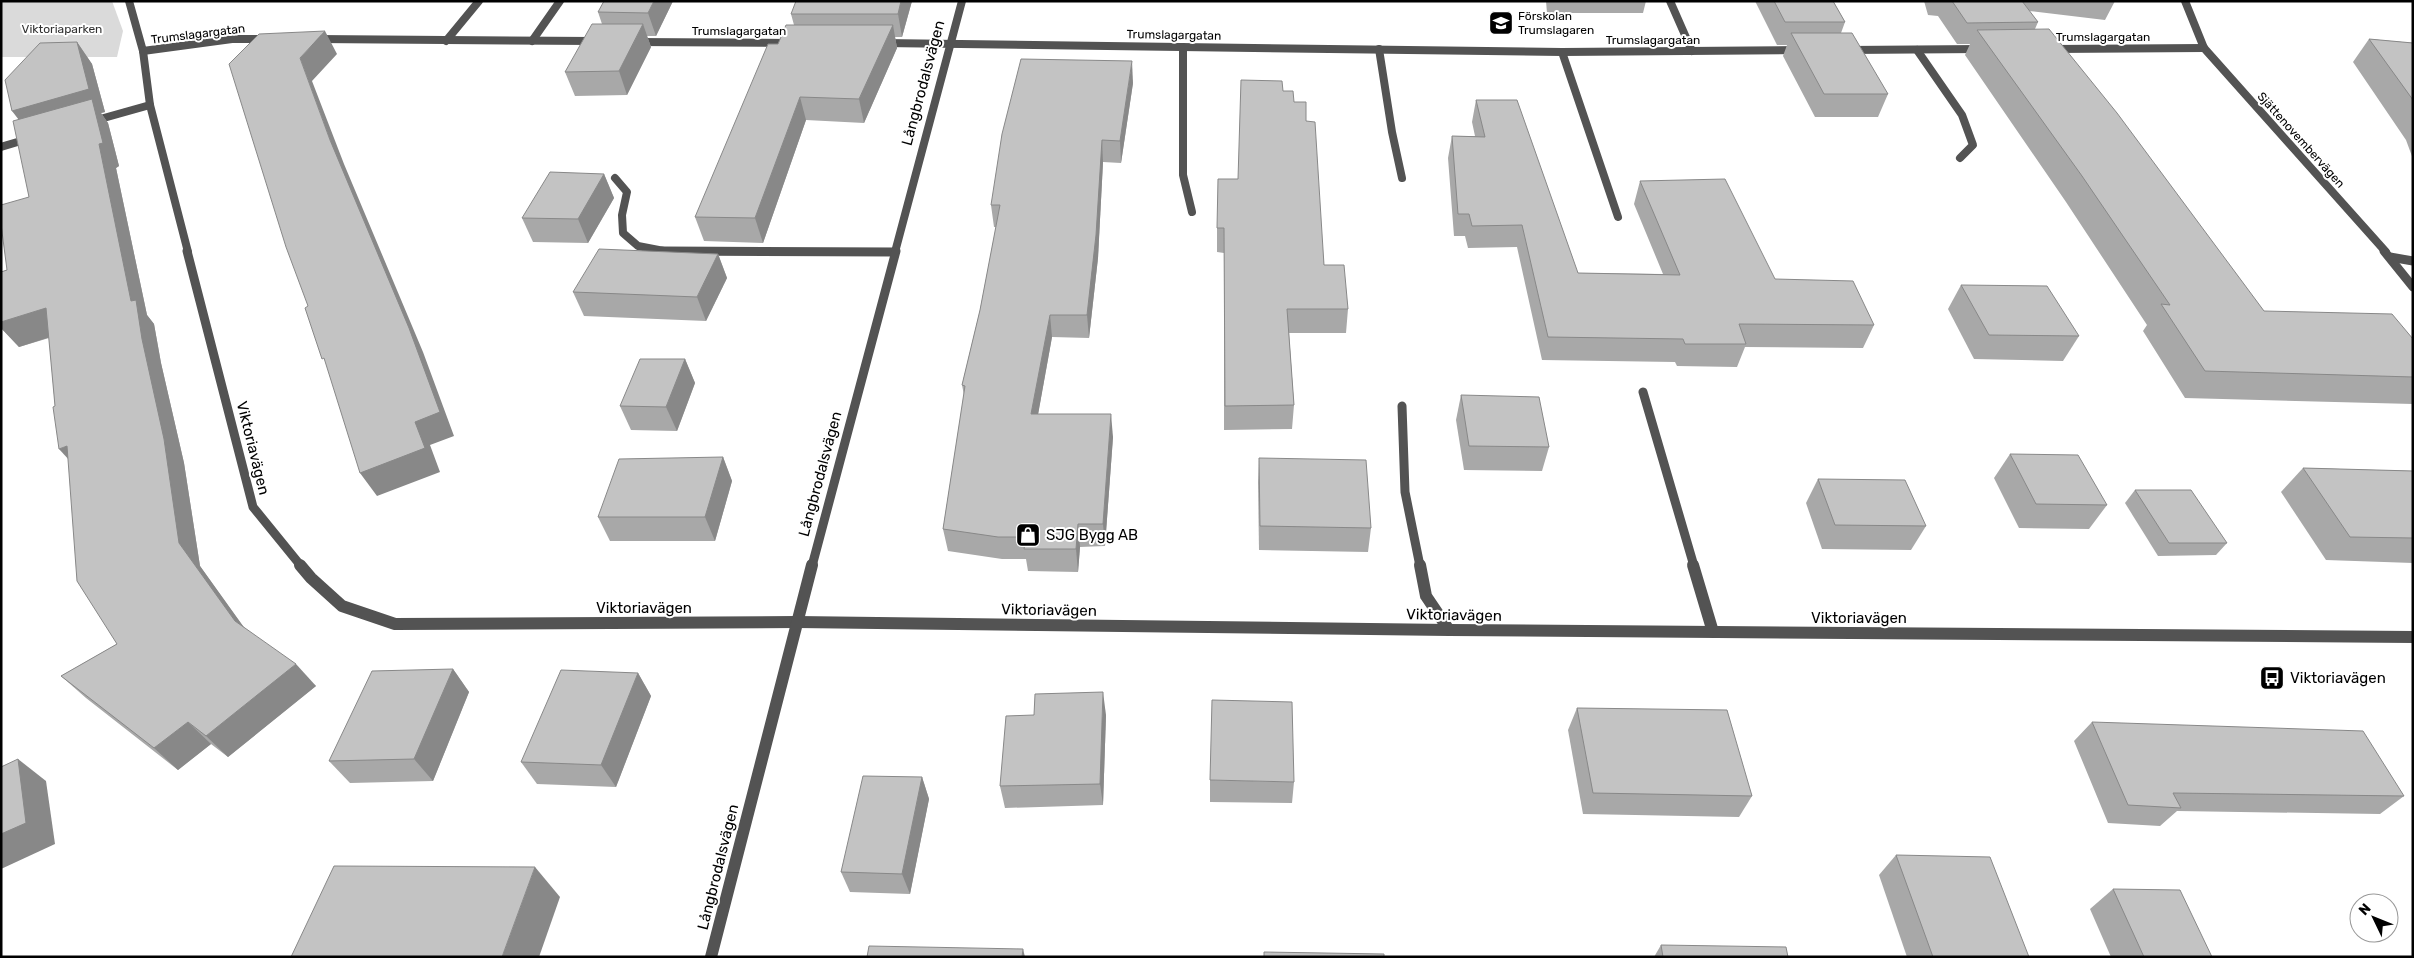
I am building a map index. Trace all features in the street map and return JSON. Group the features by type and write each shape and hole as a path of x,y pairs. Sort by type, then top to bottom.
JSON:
{"street":[{"name":"Viktoriavägen","path":"129,1 143,51 150,105 253,506 311,578 342,606 395,624 797,622 1449,630 2413,637"},
{"path":"446,41 479,1"},
{"path":"532,41 560,1"},
{"name":"Långbrodalsvägen","path":"712,957 797,622 962,1"},
{"path":"1670,1 1692,51"},
{"name":"Sjättenovembervägen","path":"2185,1 2204,48 2390,257 2413,287"},
{"name":"Trumslagargatan","path":"143,51 232,39 271,39"},
{"path":"310,39 601,41"},
{"name":"Trumslagargatan","path":"631,42 800,42"},
{"name":"Trumslagargatan","path":"870,43 1562,52 1809,50"},
{"path":"1183,46 1183,175 1192,212"},
{"name":"Trumslagargatan","path":"2046,49 2204,48"},
{"path":"1379,49 1392,132 1402,178"},
{"path":"1838,50 1986,49"},
{"path":"1917,50 1962,115 1974,145 1960,158"},
{"path":"1562,52 1618,217"},
{"path":"85,123 150,105"},
{"path":"1,147 38,136"},
{"path":"615,178 627,192 622,214 622,233 638,246 669,252 896,252"},
{"path":"2390,257 2413,262"},
{"path":"1643,392 1713,632"},
{"path":"1402,406 1405,492 1424,587 1426,596 1449,630"}],"green space":[{"name":"Viktoriaparken","path":"1,1 112,1 123,31 117,57 1,57"}],"building":[{"path":"604,1 654,1 648,13 598,12"},
{"path":"796,1 901,1 898,14 791,14"},
{"path":"1774,1 1833,1 1845,22 1785,22"},
{"path":"1952,1 2022,1 2038,22 1967,23"},
{"path":"592,24 643,24 619,71 565,72"},
{"path":"786,25 893,25 859,99 800,97 755,218 695,217 768,44 778,44"},
{"path":"2049,29 2117,113 2264,311 2392,314 2413,339 2413,377 2205,371 2161,304 2170,305 2082,176 1977,30"},
{"path":"325,31 300,58 330,140 409,328 440,412 415,422 425,448 360,473 324,358 322,359 305,308 308,306 286,247 229,64 259,34"},
{"path":"1791,33 1852,33 1888,94 1824,94"},
{"path":"2369,39 2413,43 2413,100"},
{"path":"77,42 89,89 12,111 5,80 40,43"},
{"path":"1021,59 1132,61 1120,141 1102,140 1096,235 1087,315 1050,315 1031,414 1111,414 1103,524 1078,524 1076,549 1024,549 1026,537 998,537 943,529 965,386 962,385 980,310 1000,205 991,205 1002,134"},
{"path":"1241,80 1282,81 1283,91 1293,91 1294,102 1306,102 1306,121 1315,122 1324,265 1344,265 1348,309 1287,309 1294,405 1225,406 1224,228 1217,228 1218,179 1238,179"},
{"path":"92,99 103,143 99,144 131,301 136,300 142,339 164,439 179,543 235,621 296,664 206,736 188,722 154,748 61,676 117,644 77,581 67,446 59,449 53,407 55,406 46,308 1,322 1,272 7,270 1,224 1,205 29,197 13,121"},
{"path":"1476,100 1517,100 1578,273 1680,275 1640,181 1725,179 1775,279 1853,281 1874,325 1739,324 1746,344 1685,344 1683,339 1548,337 1522,225 1472,226 1469,214 1458,214 1452,136 1485,137"},
{"path":"550,172 604,174 578,219 522,218"},
{"path":"599,249 718,254 697,297 573,292"},
{"path":"1961,285 2047,286 2079,336 1989,335"},
{"path":"640,359 685,359 666,407 620,406"},
{"path":"1461,395 1539,397 1549,447 1469,446"},
{"path":"2010,454 2078,455 2107,505 2036,504"},
{"path":"723,457 705,517 598,517 619,459"},
{"path":"1259,458 1366,460 1371,528 1260,526"},
{"path":"2303,468 2413,471 2413,538 2350,537"},
{"path":"1818,479 1905,480 1926,526 1835,525"},
{"path":"2135,490 2191,490 2227,543 2169,543"},
{"path":"453,669 414,759 329,761 372,671"},
{"path":"561,670 638,673 601,765 521,762"},
{"path":"1103,692 1100,784 1000,786 1006,716 1034,715 1035,694"},
{"path":"1212,700 1292,702 1294,782 1210,780"},
{"path":"1577,708 1727,710 1752,796 1593,793"},
{"path":"2092,722 2363,731 2404,796 2173,793 2181,808 2128,805"},
{"path":"18,759 26,823 1,834 1,767"},
{"path":"863,776 922,777 902,874 841,872"},
{"path":"1896,855 1990,857 2029,957 1933,957"},
{"path":"334,866 535,867 502,957 291,957"},
{"path":"2113,889 2180,890 2212,957 2144,957"},
{"path":"1661,945 1786,947 1788,957 1663,957"},
{"path":"869,946 1023,949 1022,957 867,957"},
{"path":"1264,952 1384,954 1384,957 1264,957"}],"place":[{"name":"Förskolan Trumslagaren","path":"1501,23"},
{"name":"SJG Bygg AB","path":"1028,535"},
{"name":"Viktoriavägen","path":"2272,678"}]}
